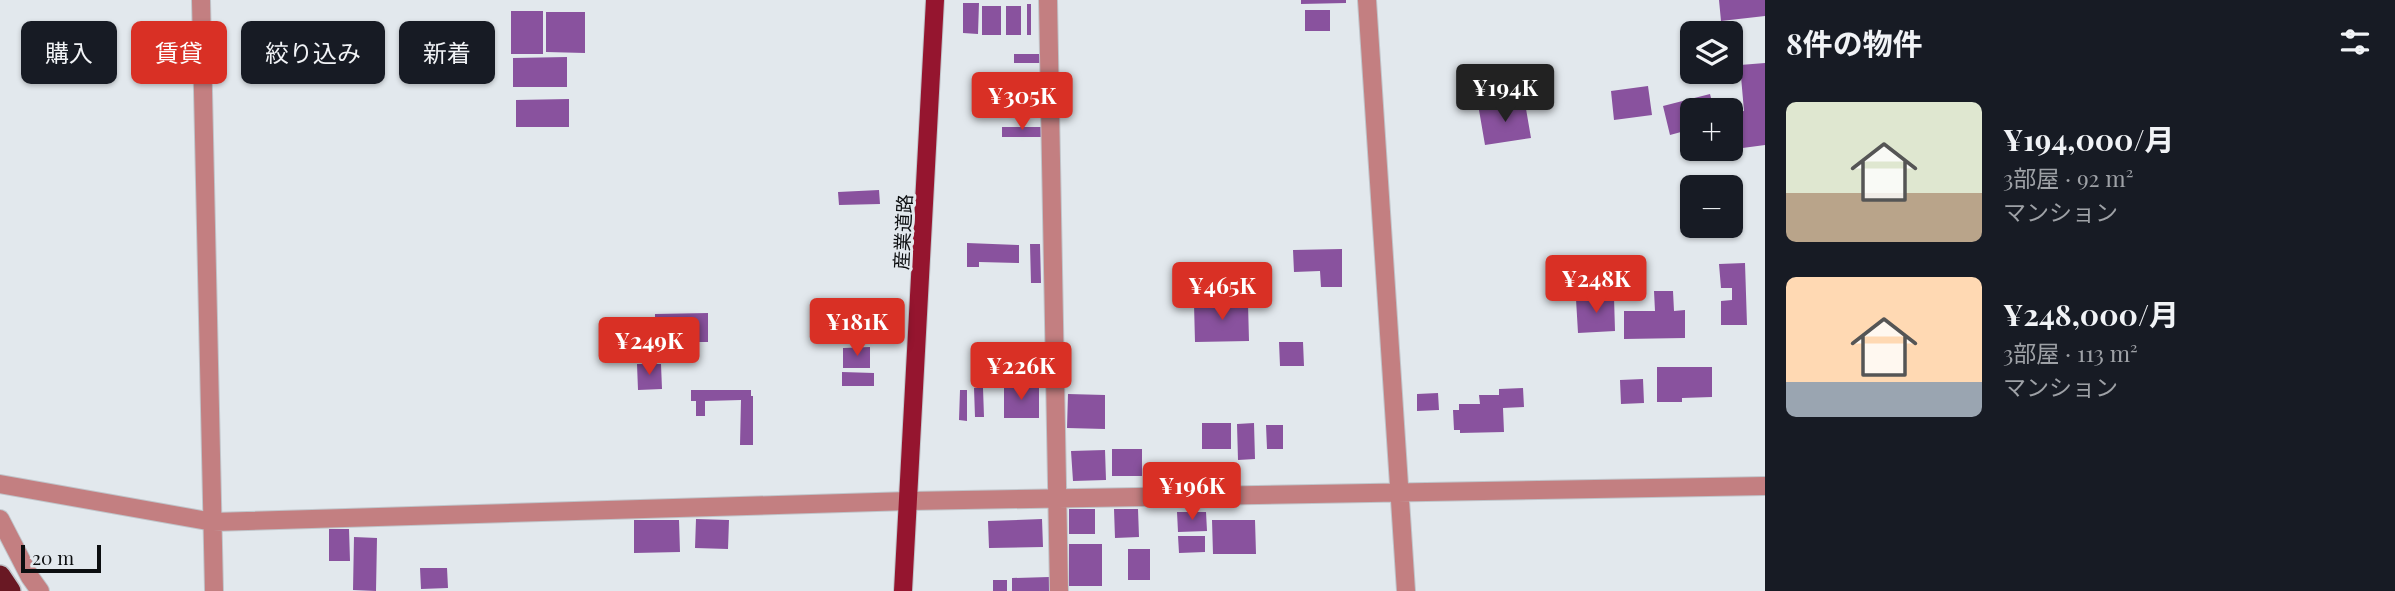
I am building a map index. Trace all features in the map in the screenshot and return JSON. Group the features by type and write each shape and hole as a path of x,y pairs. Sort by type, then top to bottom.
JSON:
{"highway":[{"path":"0,576 10,591"}],"main road":[{"name":"産業道路","path":"903,591 935,0"}],"street":[{"path":"201,0 214,591"},
{"path":"1048,0 1059,591"},
{"path":"1367,0 1406,591"},
{"path":"0,484 213,522 909,501 1765,486"},
{"path":"0,519 40,591"}],"building":[{"path":"1301,0 1346,0 1346,3 1301,4"},
{"path":"1719,0 1765,0 1765,16 1721,21"},
{"path":"963,3 979,3 978,34 963,33"},
{"path":"1027,4 1031,4 1031,35 1027,35"},
{"path":"982,6 1001,6 1001,35 982,35"},
{"path":"1006,6 1021,6 1021,35 1006,35"},
{"path":"1305,10 1330,10 1330,31 1305,31"},
{"path":"511,11 543,11 543,54 511,54"},
{"path":"546,12 585,12 585,53 546,52"},
{"path":"1014,54 1043,54 1043,63 1014,63"},
{"path":"567,57 567,87 513,87 513,58"},
{"path":"1765,63 1765,145 1743,148 1743,65"},
{"path":"1648,86 1652,115 1614,120 1611,91"},
{"path":"1710,94 1711,98 1694,98"},
{"path":"569,99 569,127 516,127 516,100"},
{"path":"1680,102 1680,132 1670,135 1663,106"},
{"path":"1525,103 1531,138 1485,145 1479,110"},
{"path":"1002,127 1042,127 1042,137 1002,137"},
{"path":"879,190 880,204 839,205 838,192"},
{"path":"967,243 1019,245 1019,263 979,262 979,267 967,267"},
{"path":"1030,244 1040,244 1041,283 1031,283"},
{"path":"1342,249 1342,287 1321,287 1320,271 1294,272 1293,250"},
{"path":"1745,263 1747,325 1721,325 1721,301 1732,300 1732,288 1721,288 1719,264"},
{"path":"1654,291 1673,291 1674,311 1685,310 1685,338 1624,339 1624,311 1655,311"},
{"path":"1614,297 1615,331 1578,333 1576,299"},
{"path":"1248,303 1249,341 1195,342 1194,304"},
{"path":"708,313 708,342 655,342 655,314"},
{"path":"1279,342 1303,342 1304,366 1280,366"},
{"path":"870,347 870,368 843,368 843,348"},
{"path":"637,364 661,364 662,389 638,390"},
{"path":"1657,367 1712,367 1712,397 1682,398 1682,402 1657,402"},
{"path":"842,372 874,373 874,386 842,386"},
{"path":"1643,379 1644,403 1621,404 1620,380"},
{"path":"1004,386 1039,386 1039,418 1004,418"},
{"path":"974,388 983,388 984,417 975,417"},
{"path":"1523,388 1524,407 1503,408 1504,432 1460,433 1460,430 1454,430 1453,410 1459,410 1459,404 1480,404 1479,395 1499,395 1499,389"},
{"path":"691,390 751,390 753,445 740,445 741,400 705,401 705,416 696,416 696,401 691,401"},
{"path":"960,390 967,390 967,421 959,420"},
{"path":"1438,393 1439,410 1417,411 1417,394"},
{"path":"1068,394 1105,395 1105,429 1067,428"},
{"path":"1202,423 1231,423 1231,449 1202,449"},
{"path":"1254,423 1255,459 1238,460 1237,424"},
{"path":"1266,425 1283,425 1283,449 1267,449"},
{"path":"1112,449 1142,449 1142,476 1112,476"},
{"path":"1105,450 1106,480 1073,481 1071,451"},
{"path":"1069,509 1095,509 1095,534 1069,534"},
{"path":"1114,509 1138,509 1139,537 1115,538"},
{"path":"1177,512 1206,512 1207,531 1178,532"},
{"path":"696,519 729,520 728,549 695,548"},
{"path":"1042,519 1043,547 989,548 988,521"},
{"path":"634,520 679,520 680,552 634,553"},
{"path":"1212,520 1255,520 1256,554 1213,554"},
{"path":"329,529 349,529 350,561 329,561"},
{"path":"1178,536 1205,536 1205,552 1179,553"},
{"path":"354,537 377,538 376,591 353,590"},
{"path":"1069,544 1102,544 1102,586 1069,586"},
{"path":"1128,549 1150,549 1150,580 1128,580"},
{"path":"420,568 447,568 448,588 421,589"},
{"path":"1049,577 1049,591 1012,591 1012,578"},
{"path":"993,580 1007,580 1007,591 993,591"}]}
